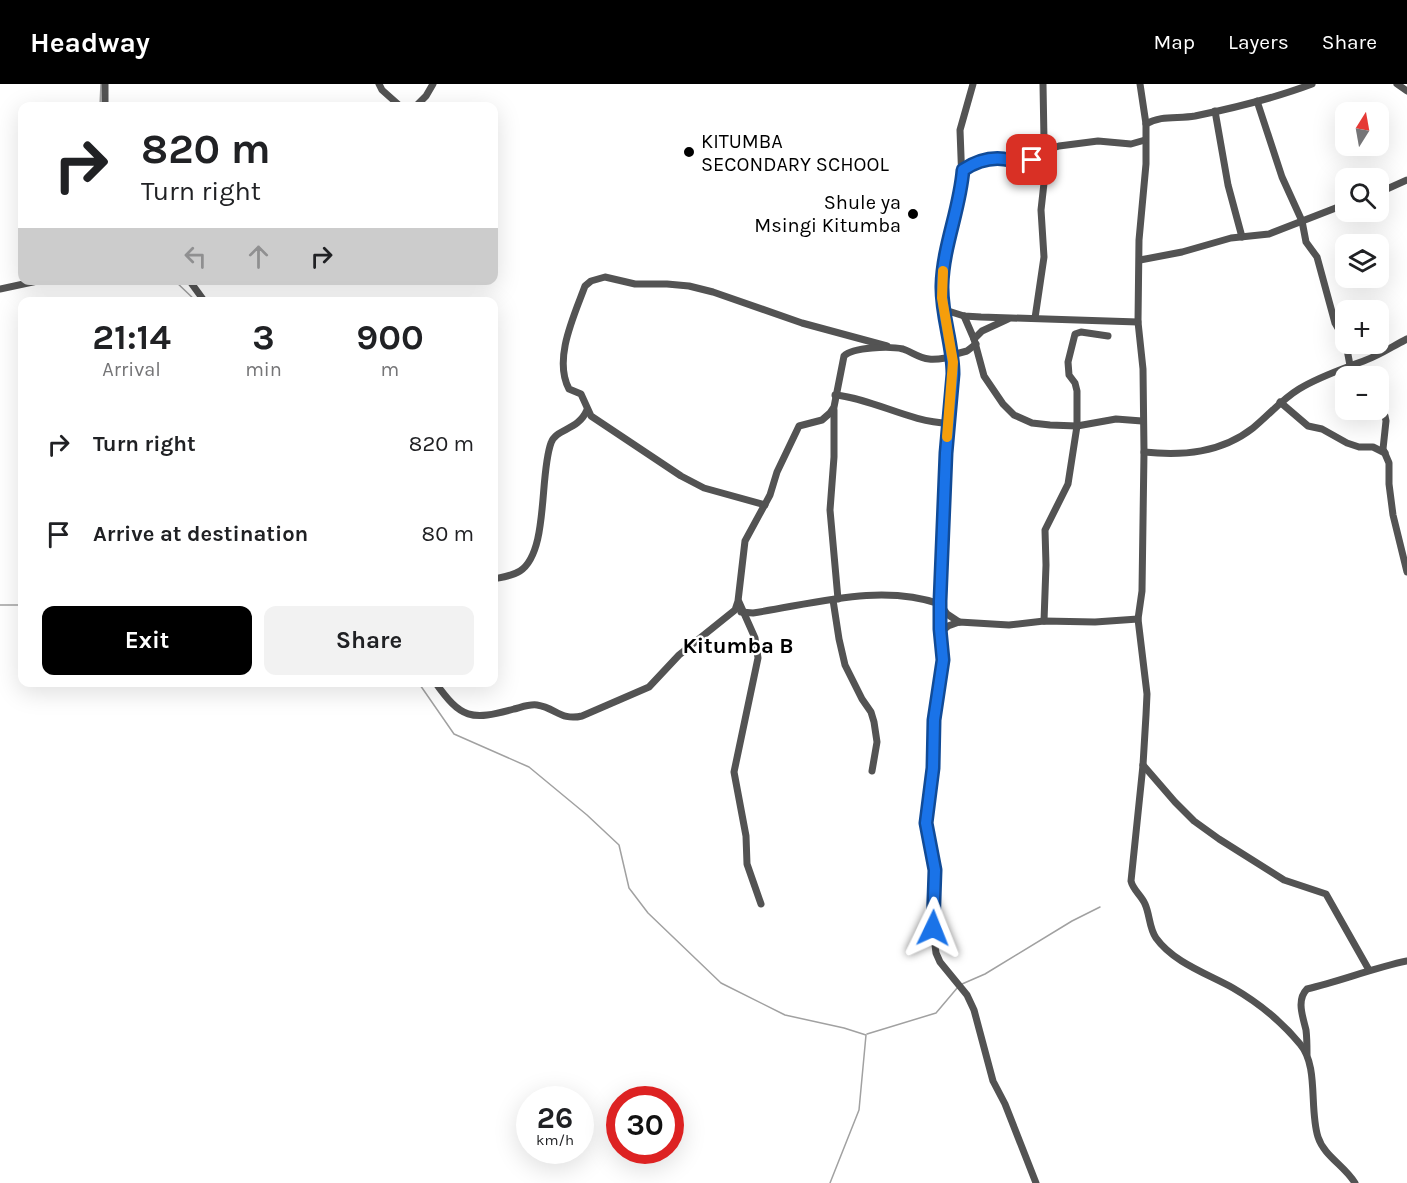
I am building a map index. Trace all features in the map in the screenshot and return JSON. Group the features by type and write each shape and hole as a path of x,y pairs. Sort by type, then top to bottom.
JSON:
{"street":[{"path":"105,84 105,102"},
{"path":"379,84 382,90 396,102"},
{"path":"420,102 429,93 433,84"},
{"path":"973,84 960,130 963,170 960,195 943,267 942,298 953,374 948,423 940,604 943,660 934,720 933,768 926,823 935,870 933,928 936,953 940,962 967,995 974,1010 993,1081 1005,1104 1035,1183"},
{"path":"1035,318 1044,257 1041,210 1044,183 1043,84"},
{"path":"1140,84 1146,124 1146,169 1140,227 1138,322 1143,369 1144,452 1142,591 1138,619 1146,694 1143,765 1131,881 1132,886 1146,905 1155,937 1164,946 1187,963 1253,1001 1295,1039 1307,1055"},
{"path":"1146,124 1159,118 1188,117 1215,111 1312,84"},
{"path":"1396,84 1407,91"},
{"path":"1257,100 1282,177 1302,221 1307,246 1319,261 1335,323"},
{"path":"1215,111 1227,179 1242,237"},
{"path":"963,170 980,161 992,158 1027,162 1053,147 1098,141 1131,144 1145,140"},
{"path":"1389,188 1407,180"},
{"path":"1140,260 1182,252 1225,239 1269,234 1335,208"},
{"path":"765,505 690,482 591,416 581,394 569,389 565,381 562,355 585,286 598,278 635,284 689,286 802,323 905,350 928,359 940,359 964,352 975,342 982,331 1012,318"},
{"path":"0,289 19,285"},
{"path":"945,310 964,316 1138,322"},
{"path":"964,316 975,342 986,381 1014,415 1040,424 1077,426 1116,419 1142,421"},
{"path":"1044,621 1045,530 1068,484 1077,426 1077,391 1075,382 1068,372 1068,357 1075,334 1081,332 1108,336"},
{"path":"1347,354 1349,366 1407,339"},
{"path":"872,771 877,747 874,722 871,712 845,665 836,599 830,510 834,457 834,407 842,361 847,353 892,347"},
{"path":"1144,452 1182,454 1203,452 1245,434 1280,402 1299,389 1335,372"},
{"path":"835,395 857,399 931,422 948,423"},
{"path":"1280,402 1308,426 1322,429 1347,443 1359,447 1373,447 1385,453"},
{"path":"732,614 738,601 745,541 770,495 787,447 799,426 822,420 834,407"},
{"path":"498,578 520,571 532,557 537,540 545,468 551,442 562,431 572,428 579,422 587,410"},
{"path":"1386,420 1383,443 1389,463 1393,515 1407,572"},
{"path":"438,687 447,700 463,714 477,716 539,705 567,718 575,718 649,687 680,655 732,614 866,596 912,597 940,604 947,614 959,622"},
{"path":"738,601 754,638 758,658 753,685 748,695 734,781 746,836 747,864 761,904"},
{"path":"940,633 948,626 959,622 1009,625 1044,621 1095,622 1138,619"},
{"path":"1143,765 1175,802 1219,840 1284,880 1326,894 1369,970"},
{"path":"1355,1183 1324,1149 1319,1139 1301,1008 1304,992 1307,989 1342,981 1369,970 1407,961"}],"waterway":[{"path":"100,102 101,84"},
{"path":"179,285 192,297"},
{"path":"0,605 18,605"},
{"path":"421,687 454,734 529,767 619,845 629,888 648,913 721,983 785,1015 866,1035 859,1110 830,1183"},
{"path":"962,984 985,974 1072,921 1100,907"},
{"path":"867,1034 936,1013 958,987"}],"slow traffic":[{"path":"943,271 942,298 953,362 947,437"}],"place":[{"name":"KITUMBA SECONDARY SCHOOL","path":"689,152"},
{"name":"Shule ya Msingi Kitumba","path":"913,214"}],"district":[{"name":"Kitumba B","path":"738,645"}],"route":[{"path":"933,928 935,870 926,823 933,768 934,720 943,660 940,601 946,453 953,374 942,298 943,267 960,195 963,170 980,161 992,158 1020,162 1032,160"}]}
